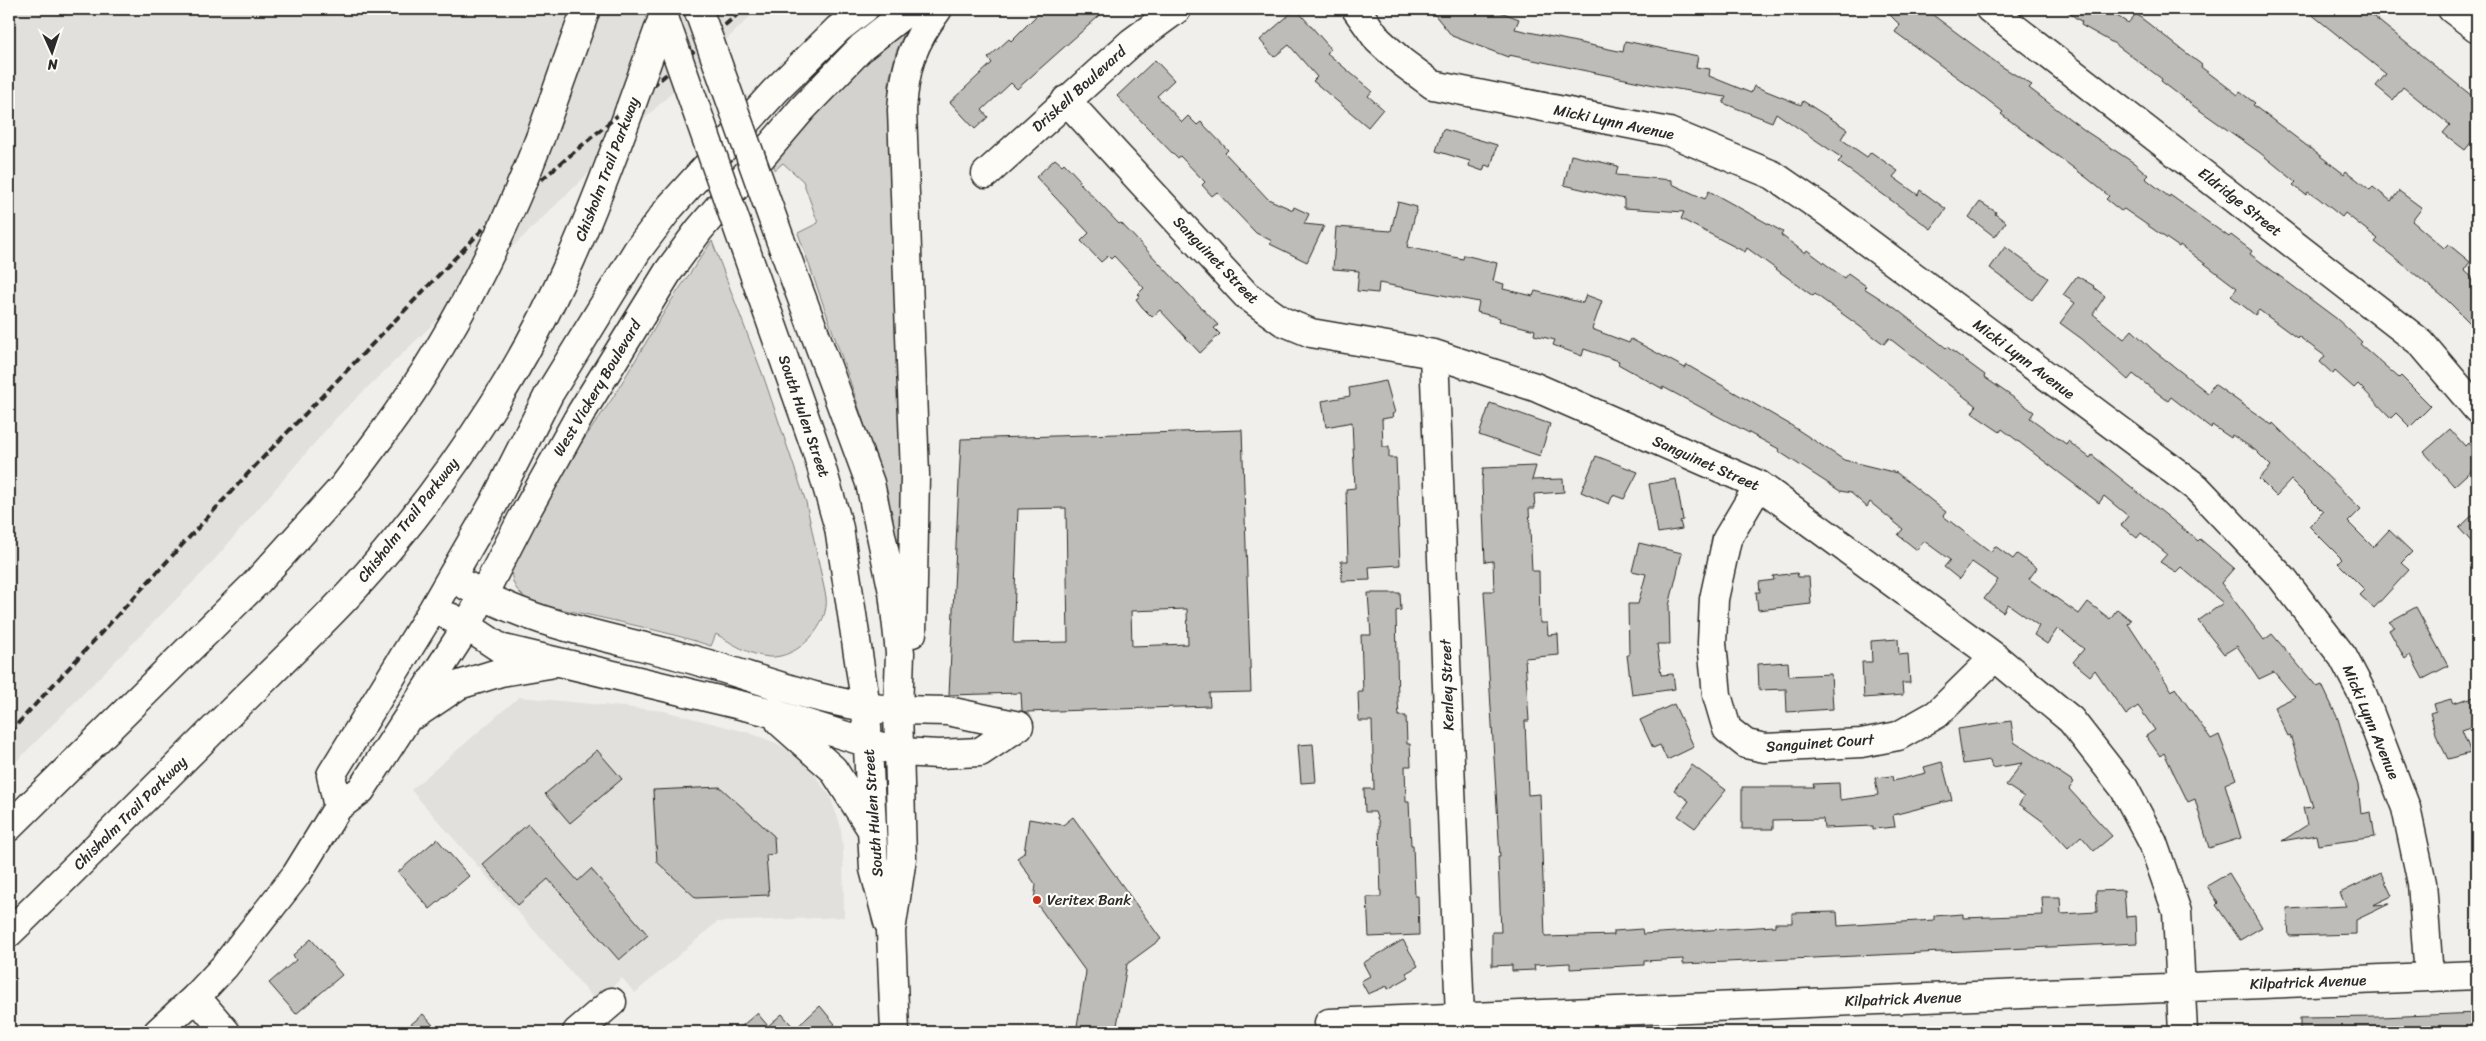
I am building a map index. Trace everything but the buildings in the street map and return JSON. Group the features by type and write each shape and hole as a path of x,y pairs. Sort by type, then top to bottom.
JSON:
{"main road":[{"path":"9,827 262,576 343,487 381,436 434,359 460,316 499,240 540,138 586,9"},
{"name":"South Hulen Street","path":"661,9 832,497 845,558 866,707 874,869 891,931"},
{"name":"Chisholm Trail Parkway","path":"9,933 345,598 407,527 442,479 495,403 563,279 594,208 666,9"},
{"name":"South Hulen Street","path":"698,9 870,483 887,557 900,653 898,710 902,858 891,931"},
{"path":"338,807 331,775 433,609 494,503 549,394 637,251 670,207 775,91 838,29 864,9"},
{"name":"West Vickery Boulevard","path":"158,1032 196,997 224,967 296,875 338,807 361,790 467,626 522,519 581,413 668,272 705,223 802,109 862,47 910,9"},
{"path":"898,710 911,656 915,475 902,110 904,78 913,48 938,9"},
{"name":"Driskell Boulevard","path":"986,174 1132,42 1177,9"},
{"name":"Micki Lynn Avenue","path":"1356,9 1378,40 1402,62 1433,85 1669,132 1773,175 1830,214 2197,488 2282,578 2343,657 2362,693 2406,808 2422,883 2429,977"},
{"name":"Eldridge Street","path":"1990,9 2421,343 2477,409"},
{"path":"2452,9 2477,28"},
{"name":"Sanguinet Street","path":"1066,100 1246,295 1282,321 1311,332 1434,354 1535,387 1759,485 1995,656 2071,720 2124,788 2153,843 2177,912 2183,1032"},
{"name":"Kenley Street","path":"1434,354 1460,1017"},
{"name":"Sanguinet Court","path":"1759,485 1727,539 1714,608 1712,643 1717,695 1727,729 1746,744 1765,748 1861,743 1898,736 1937,714 1995,656"},
{"path":"433,609 467,626 500,648 765,711 900,752 939,754 980,752 1019,726 948,711 898,710 832,701 693,659 563,626 483,596 451,576"},
{"path":"407,720 459,685 521,668 564,662"},
{"path":"765,711 806,743 833,768 872,830"},
{"path":"891,931 895,1032"},
{"name":"Kilpatrick Avenue","path":"1329,1022 2477,975"},
{"path":"196,997 226,1032"},
{"path":"577,1032 612,1002"}],"shaded area":[{"path":"9,9 758,9 337,417 208,567 9,769"},
{"path":"908,25 896,52 889,81 888,112 906,539 896,538 864,422 798,233 818,223 803,181 783,163 775,170 773,162 856,70"},
{"path":"712,241 764,378 806,502 826,597 826,608 823,618 810,638 791,652 780,656 769,657 755,654 716,634 711,646 679,636 533,602 522,595 516,588 512,576 511,563 557,478 612,399 671,301"},
{"path":"519,697 664,711 750,733 776,743 795,754 813,773 830,796 840,824 843,848 844,917 717,922 635,993 622,978 596,1001 411,790"}],"railway":[{"path":"9,733 253,468 484,228 744,9"}],"place":[{"name":"Veritex Bank","path":"1037,900"}]}
